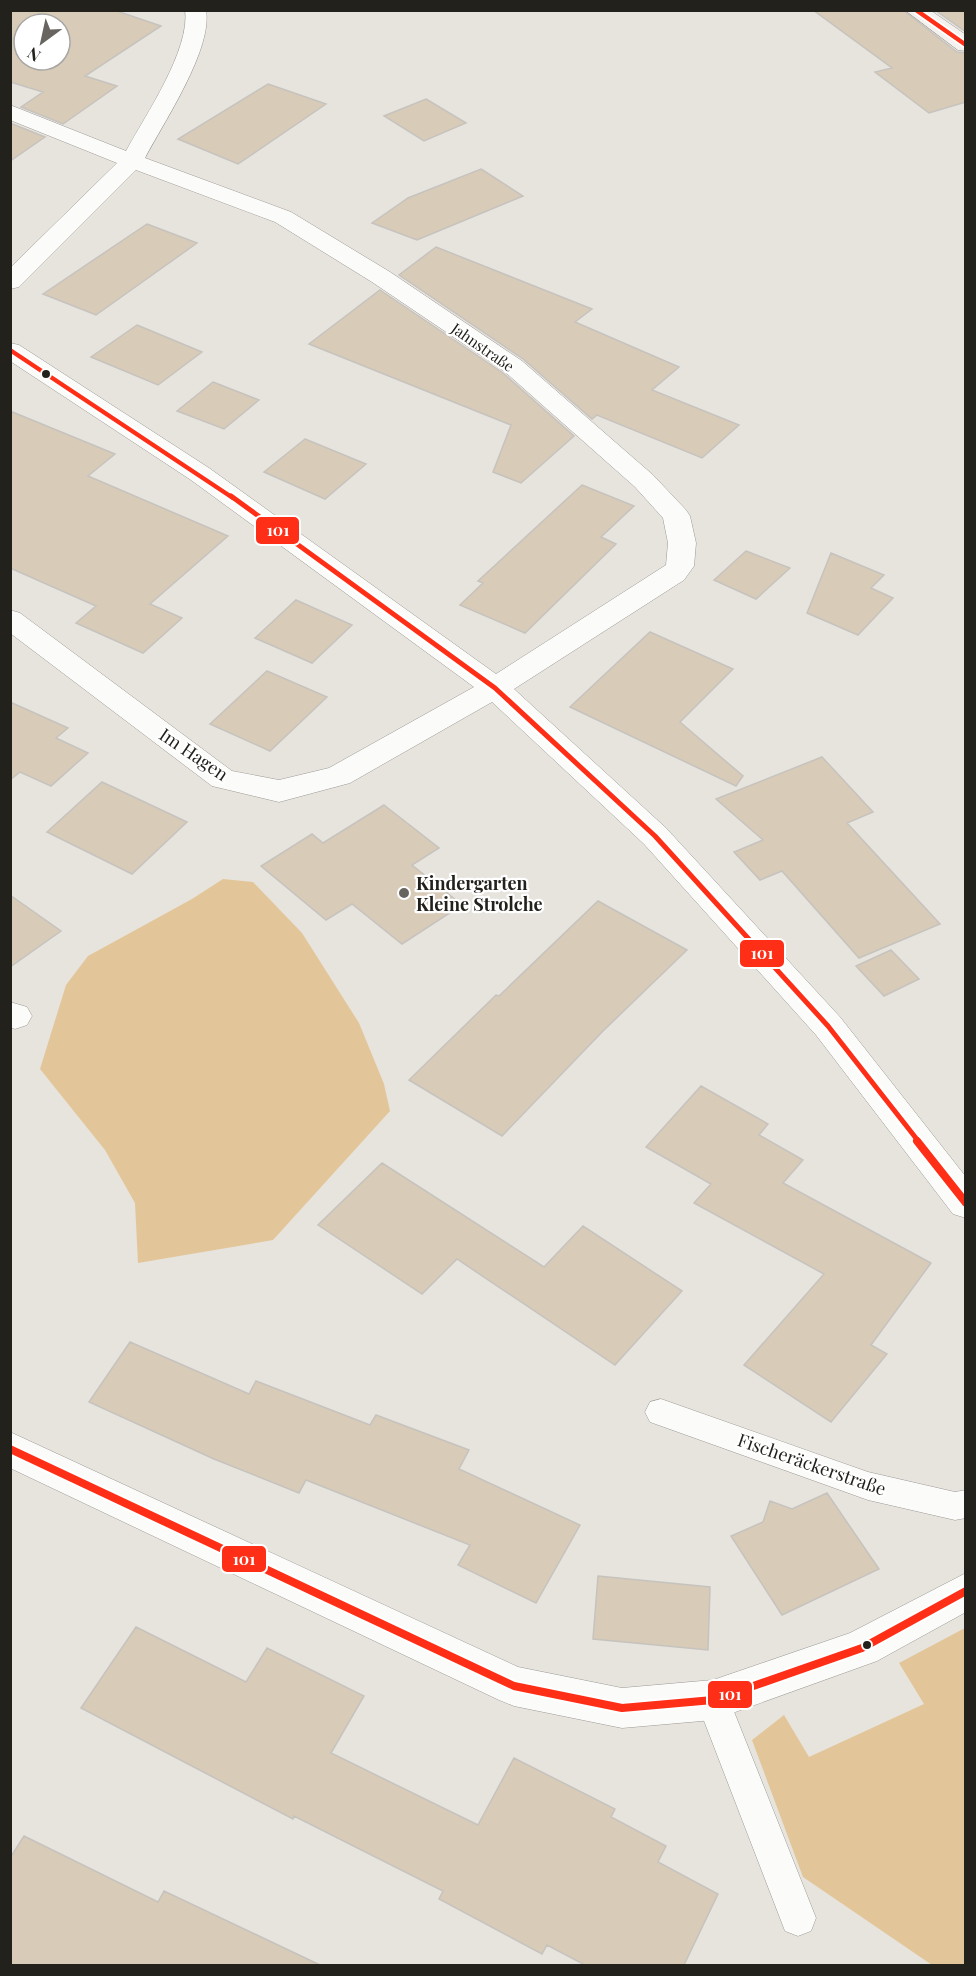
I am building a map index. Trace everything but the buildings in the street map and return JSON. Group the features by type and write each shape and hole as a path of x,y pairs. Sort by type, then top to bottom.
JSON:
{"street":[{"path":"10,282 132,161 188,57 197,21 195,10"},
{"path":"915,10 966,45"},
{"name":"Jahnstraße","path":"10,112 132,161 283,217 381,277 513,366 645,481 676,516 682,543 680,566 674,574 495,688"},
{"path":"10,350 200,474 495,688 655,836 828,1026 966,1204"},
{"name":"Im Hagen","path":"10,619 224,779 279,791 339,776 495,688"},
{"path":"13,1456 514,1686 622,1708 713,1700 862,1648 966,1591"}],"lane":[{"name":"Fischeräckerstraße","path":"661,1412 868,1486 955,1506 966,1504"},
{"path":"713,1700 798,1918"}],"shaded area":[{"path":"223,879 253,882 302,933 359,1023 384,1084 390,1111 273,1240 138,1263 135,1203 105,1150 40,1069 66,985 88,956 192,899"},
{"path":"965,1628 965,1965 932,1965 803,1877 752,1740 784,1715 809,1757 924,1704 899,1663"}],"transit line":[{"name":"101","path":"916,10 966,45"},
{"name":"101","path":"10,350 200,474 495,688 655,836 828,1026 966,1203"},
{"name":"101","path":"10,1449 514,1686 622,1708 713,1700 862,1648 966,1591"}],"place":[{"name":"Kindergarten Kleine Strolche","path":"404,893"}]}
